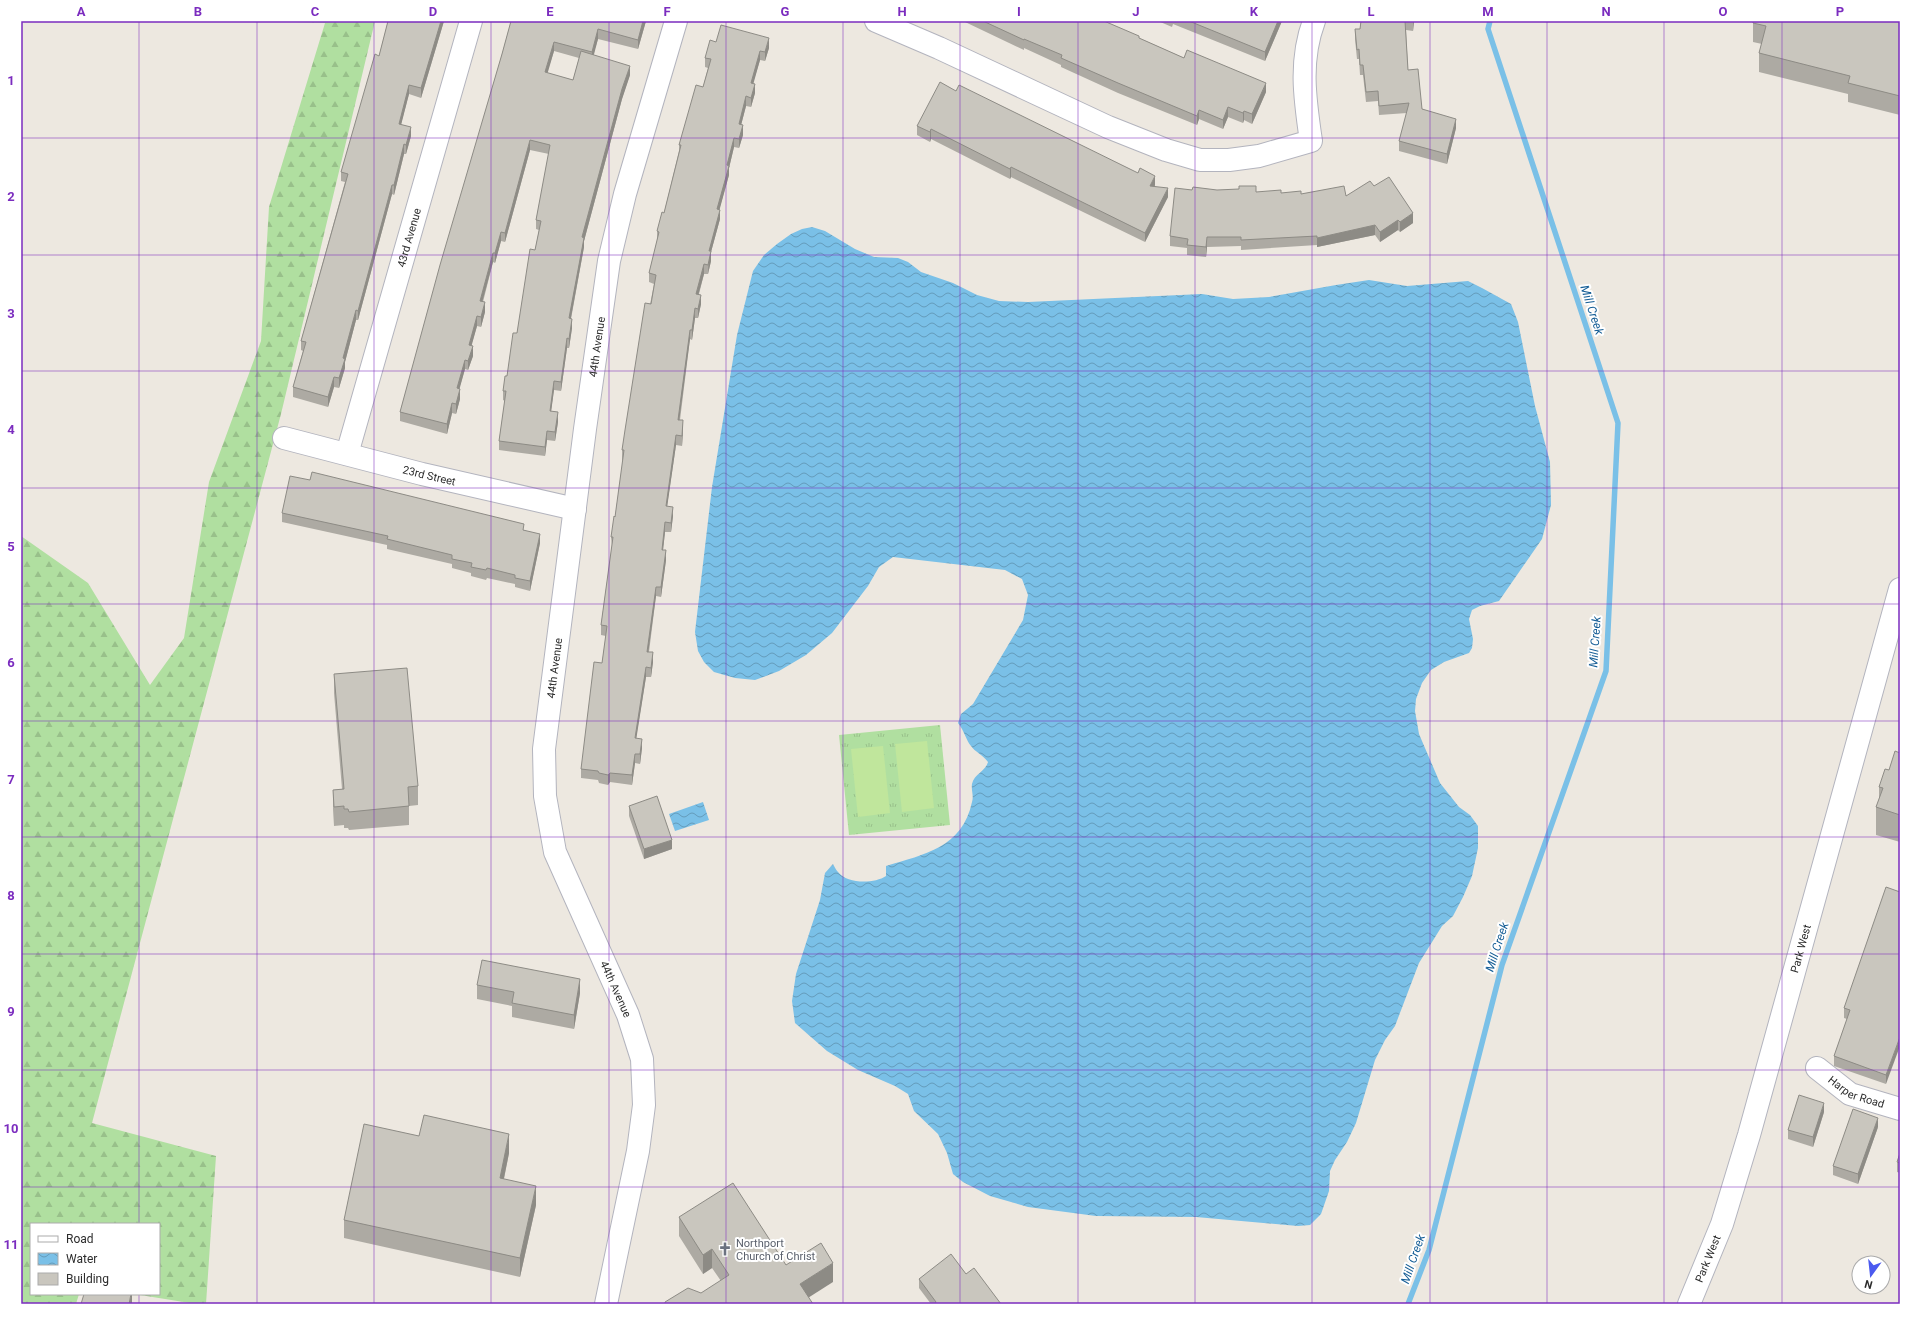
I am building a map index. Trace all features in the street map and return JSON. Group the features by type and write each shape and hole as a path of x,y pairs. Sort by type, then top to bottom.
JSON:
{"street":[{"name":"43rd Avenue","path":"347,454 471,21"},
{"name":"44th Avenue","path":"606,1304 638,1151 644,1105 642,1059 628,1015 555,852 545,796 545,741 609,261 625,194 676,21"},
{"path":"876,21 939,48 1108,127 1166,150 1200,160 1229,160 1260,156 1311,141 1304,93 1304,63 1309,36 1314,21"},
{"name":"23rd Street","path":"284,438 422,474 575,509"},
{"name":"Park West","path":"1689,1304 1722,1224 1749,1134 1900,589"},
{"name":"Harper Road","path":"1818,1068 1850,1094 1900,1109"}],"green space":[{"path":"266,21 375,21 281,414 92,1123 216,1156 206,1304 196,1304 140,1295 160,1295 160,1223 30,1223 30,1295 79,1295 76,1304 21,1304 21,536 88,583 150,685 184,638 209,482 261,341 269,207 325,23"},
{"path":"940,725 950,825 849,835 839,735"},
{"path":"927,741 934,808 902,812 895,744"},
{"path":"883,746 890,813 858,817 851,749"}],"water":[{"path":"812,227 825,231 855,249 874,257 898,258 908,262 921,272 953,283 977,295 999,301 1028,302 1202,294 1233,299 1269,297 1369,280 1407,286 1468,281 1511,304 1518,322 1535,406 1550,462 1551,505 1542,539 1499,601 1480,606 1472,610 1469,619 1473,639 1472,648 1469,653 1444,662 1431,670 1422,683 1416,699 1415,711 1419,734 1440,783 1459,807 1470,815 1478,826 1478,848 1472,876 1453,916 1442,926 1419,963 1395,1026 1385,1040 1375,1060 1356,1123 1330,1171 1329,1191 1321,1214 1310,1225 1298,1226 1196,1217 1096,1216 1028,1207 990,1196 963,1182 953,1174 947,1153 938,1134 914,1111 908,1094 895,1086 858,1070 827,1051 795,1023 792,1001 796,974 820,900 825,873 833,864 842,876 854,881 861,882 881,879 886,876 886,866 928,853 940,847 960,830 967,817 973,800 973,781 985,768 988,762 974,750 958,723 961,714 973,704 1023,620 1028,595 1022,579 1005,570 893,557 879,567 868,586 832,633 806,655 779,671 755,680 735,678 714,672 704,662 698,651 695,632 712,487 737,335 753,271 764,255 791,234 802,229"},
{"path":"703,802 709,820 675,831 669,814"}],"building":[{"path":"388,21 441,21 421,88 409,85 399,124 411,127 406,145 404,144 394,185 392,185 358,311 356,310 343,358 345,359 339,378 334,377 328,397 293,387 306,342 301,341 348,174 341,172 375,54 379,56"},
{"path":"511,21 643,21 638,40 598,29 592,52 554,42 545,72 573,80 581,51 630,66 622,89 582,237 584,238 569,318 572,319 569,339 567,338 561,382 554,381 550,411 558,412 555,432 547,431 545,447 499,441 506,391 503,391 505,376 507,376 513,333 517,333 530,249 535,250 541,221 536,220 550,145 530,140 505,233 501,232 495,253 493,253 480,301 485,302 481,317 477,316 469,345 473,346 468,361 465,360 457,388 460,389 456,404 452,403 447,424 400,412 440,265"},
{"path":"983,21 1104,21 1184,58 1187,50 1266,83 1252,114 1244,111 1243,113 1228,107 1223,120 1199,110 1197,116 1061,58 1062,55 1024,40"},
{"path":"1189,21 1278,21 1265,52"},
{"path":"1361,21 1405,21 1408,70 1418,69 1422,109 1456,119 1447,154 1399,141 1409,103 1379,106 1378,91 1366,92 1363,65 1360,65 1359,49 1357,50 1355,29 1360,29"},
{"path":"1753,21 1900,21 1900,96 1848,83 1850,76 1759,53 1766,26 1753,23"},
{"path":"721,25 769,38 765,52 760,51 751,83 755,84 751,98 746,96 739,124 743,125 739,139 734,138 727,165 729,166 717,209 720,210 709,251 711,251 708,265 704,264 696,294 701,295 698,309 695,308 692,330 690,330 678,420 683,420 682,436 676,435 666,506 673,507 671,523 665,522 662,550 666,550 661,587 656,587 647,652 653,652 651,668 646,667 635,738 642,739 640,754 635,754 632,775 610,773 608,775 599,773 598,771 581,769 594,662 602,663 607,626 601,625 613,537 611,537 624,450 622,450 625,430 645,303 651,304 656,275 649,273 659,232 657,231 662,212 664,213 681,145 679,145 696,85 703,87 711,59 705,58 710,40 716,42"},
{"path":"940,82 956,91 959,85 1138,173 1140,168 1155,176 1150,186 1168,188 1145,233 1011,167 1010,169 931,129 930,132 917,126"},
{"path":"1389,177 1413,213 1400,222 1398,220 1380,232 1375,225 1317,238 1317,236 1241,240 1241,237 1207,237 1206,247 1187,245 1188,239 1170,236 1175,188 1192,190 1193,187 1217,190 1239,189 1239,186 1256,186 1256,192 1281,190 1281,193 1301,191 1301,194 1344,186 1346,196 1370,181 1374,186"},
{"path":"312,472 524,524 523,530 540,534 530,581 515,578 515,575 487,568 486,570 471,567 472,563 452,559 452,555 387,539 388,536 282,513 290,476 310,480"},
{"path":"407,668 418,786 408,787 409,806 349,812 348,809 344,809 344,806 334,807 333,790 344,789 334,674"},
{"path":"1895,751 1900,753 1900,815 1876,807 1883,788 1879,787 1885,769 1889,770"},
{"path":"657,796 672,840 644,849 629,806"},
{"path":"1886,887 1900,892 1900,1037 1886,1075 1834,1056 1850,1010 1844,1008"},
{"path":"482,960 580,979 574,1015 512,1003 514,992 477,985"},
{"path":"1799,1095 1824,1103 1813,1137 1788,1130"},
{"path":"1853,1109 1878,1118 1858,1174 1833,1166"},
{"path":"424,1115 509,1134 500,1178 536,1186 520,1258 344,1220 364,1124 419,1136"},
{"path":"1900,1153 1900,1163 1897,1162"},
{"name":"Northport Church of Christ","path":"733,1183 786,1265 821,1243 833,1263 800,1284 813,1304 665,1304 665,1302 688,1288 701,1293 729,1275 712,1249 703,1255 679,1217"},
{"path":"951,1254 966,1274 974,1268 1001,1304 935,1304 936,1302 919,1279"},
{"path":"84,1295 131,1295 129,1304 81,1304"}],"waterway":[{"name":"Mill Creek","path":"1408,1304 1429,1250 1502,965 1606,671 1618,423 1488,29 1490,21"}],"place":[{"name":"Northport Church of Christ","path":"725,1249"}]}
